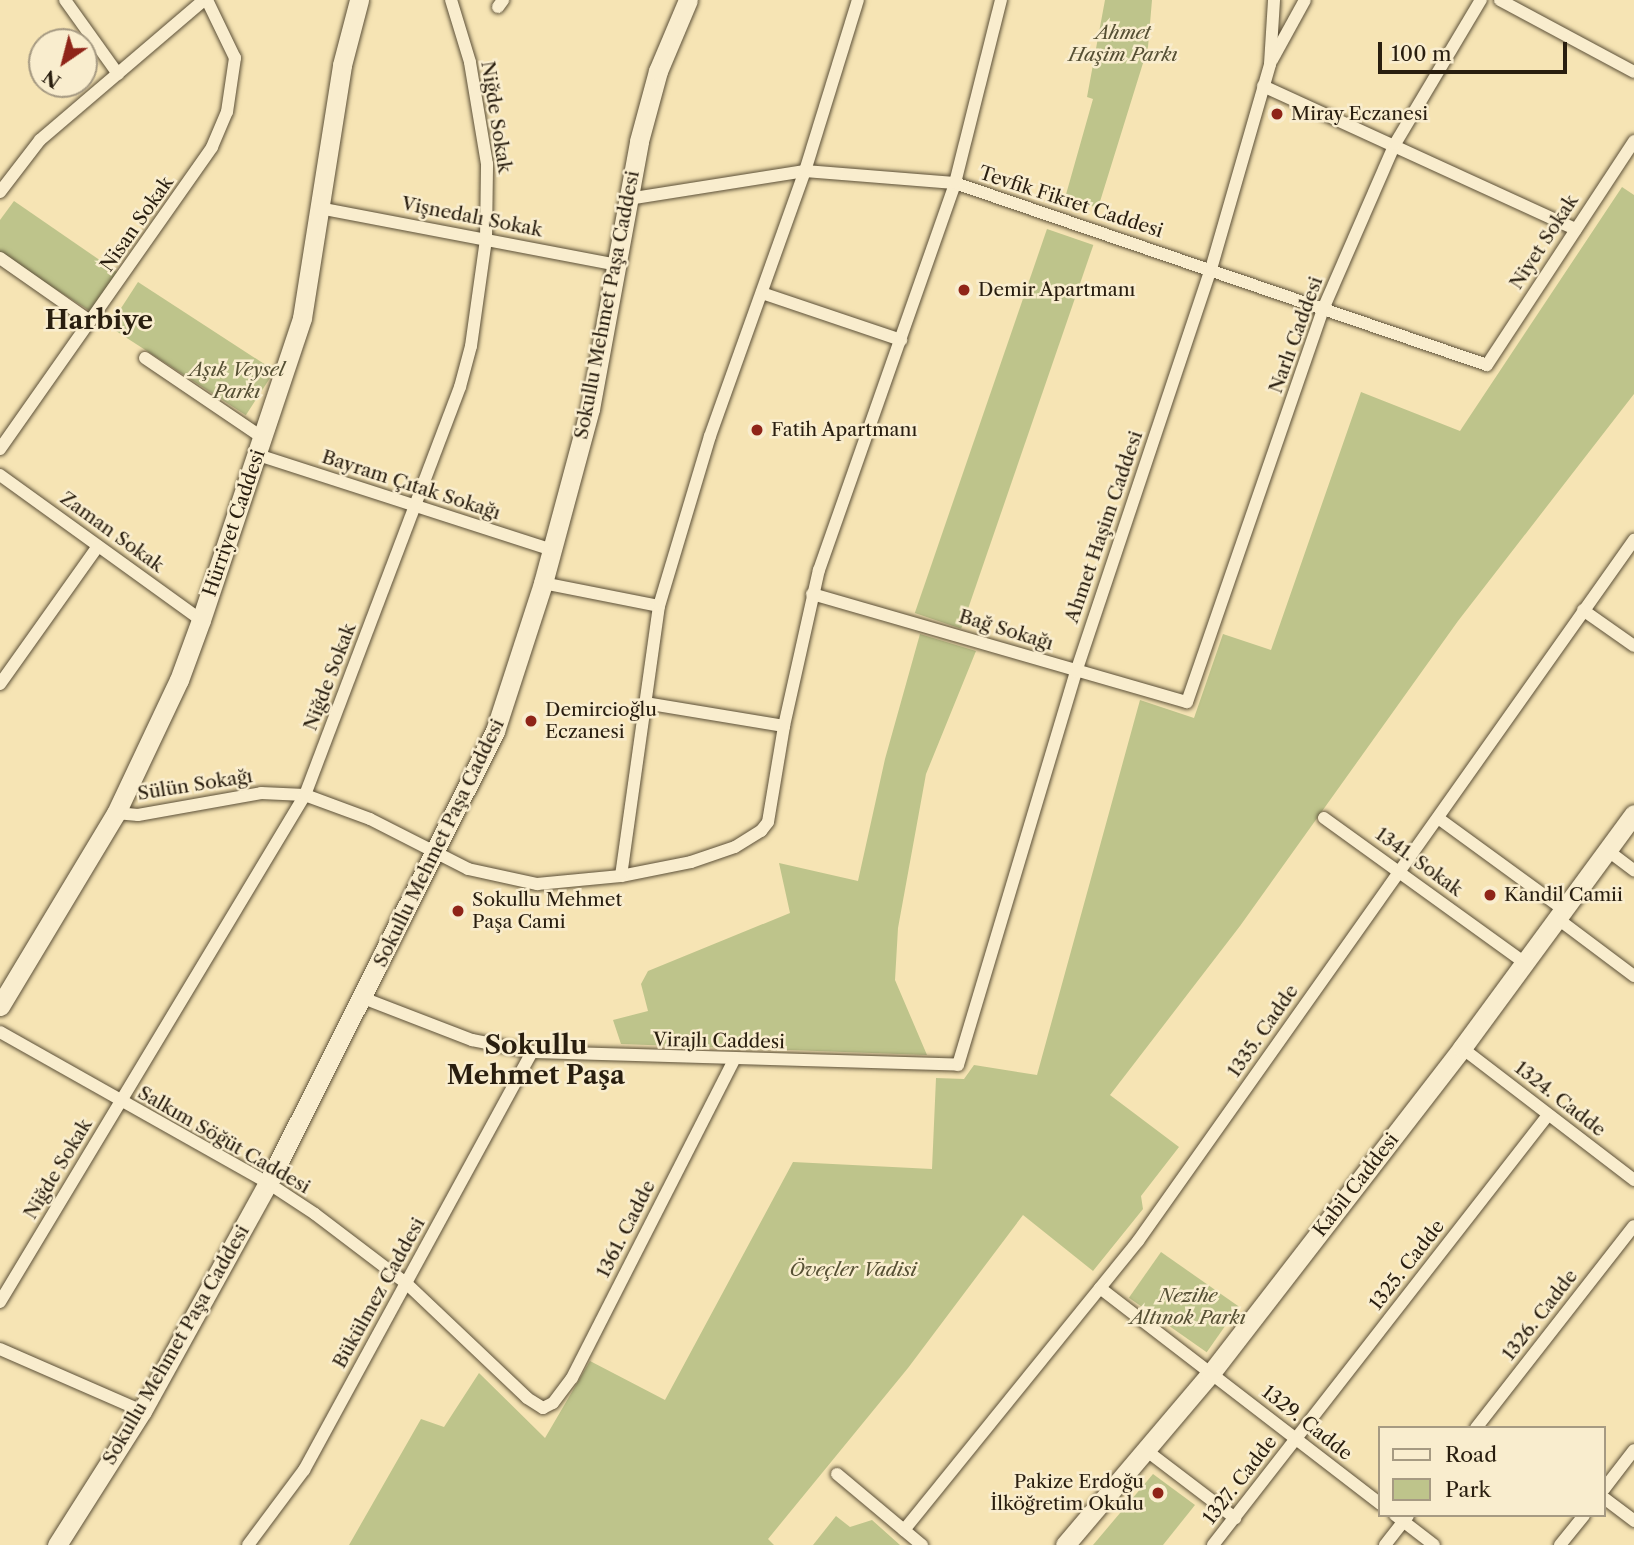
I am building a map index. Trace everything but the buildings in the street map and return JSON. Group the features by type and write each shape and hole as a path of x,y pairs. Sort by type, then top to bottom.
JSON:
{"main road":[{"name":"Hürriyet Caddesi","path":"0,1006 116,813 179,680 201,620 302,318 342,65 359,0"},
{"name":"Sokullu Mehmet Paşa Caddesi","path":"57,1545 142,1411 268,1182 436,853 495,731 543,583 590,409 628,199 657,71 688,0"},
{"name":"Kabil Caddesi","path":"1065,1545 1211,1373 1462,1048 1634,814"}],"street":[{"path":"65,0 118,74"},
{"path":"0,192 40,140 206,0"},
{"name":"Nisan Sokak","path":"0,449 212,148 227,112 235,58 206,0"},
{"name":"Niğde Sokak","path":"0,1302 305,795 415,509 471,346 486,239 487,164 470,62 451,0"},
{"path":"621,876 659,606 710,436 805,171 859,0"},
{"path":"645,703 784,726 812,594 955,183 1002,0"},
{"name":"Ahmet Haşim Caddesi","path":"958,1065 1076,672 1211,269 1270,64 1274,0"},
{"path":"1270,64 1305,0"},
{"name":"Narlı Caddesi","path":"1187,702 1324,307 1395,144 1480,0"},
{"path":"1500,0 1634,72"},
{"path":"1264,86 1576,229"},
{"name":"Niyet Sokak","path":"1486,365 1634,141"},
{"name":"Tevfik Fikret Caddesi","path":"628,199 805,171 955,183 1324,307 1486,365"},
{"name":"Vişnedalı Sokak","path":"319,208 618,265"},
{"path":"0,258 90,321"},
{"path":"762,292 901,340"},
{"name":"Bayram Çıtak Sokağı","path":"145,358 260,447 415,509 552,550"},
{"name":"Zaman Sokak","path":"0,475 201,620"},
{"name":"1335. Cadde","path":"904,1530 1138,1241 1634,540"},
{"path":"0,684 98,546"},
{"path":"543,583 659,606"},
{"name":"Bağ Sokağı","path":"812,594 1187,702"},
{"path":"1583,610 1634,646"},
{"name":"Sülün Sokağı","path":"116,813 138,816 261,793 305,795 370,820 436,853 495,877 537,884 621,876 691,862 735,847 761,831 768,822 784,726"},
{"name":"1341. Sokak","path":"1324,818 1525,963"},
{"path":"1438,818 1561,914 1634,976"},
{"path":"1607,850 1634,870"},
{"name":"Virajlı Caddesi","path":"363,998 472,1040 532,1052 958,1065"},
{"name":"Salkım Söğüt Caddesi","path":"0,1032 121,1103 268,1182 406,1283 527,1398 543,1408"},
{"name":"1324. Cadde","path":"1462,1048 1634,1180"},
{"name":"Bükülmez Caddesi","path":"248,1545 304,1470 532,1052"},
{"name":"1361. Cadde","path":"543,1408 553,1403 572,1378 734,1060"},
{"name":"1325. Cadde","path":"1297,1439 1548,1115"},
{"name":"1326. Cadde","path":"1478,1426 1634,1226"},
{"name":"1329. Cadde","path":"1100,1288 1378,1502"},
{"path":"0,1349 142,1411"},
{"name":"1327. Cadde","path":"1213,1545 1297,1439"},
{"path":"1606,1486 1634,1450"},
{"path":"1147,1451 1235,1518"},
{"path":"837,1474 922,1545"},
{"path":"1606,1499 1634,1521"},
{"path":"1385,1545 1402,1517 1434,1545"},
{"path":"1560,1545 1582,1517"}],"green space":[{"name":"Ahmet Haşim Parkı","path":"1105,0 1152,0 1148,47 1098,208 1065,198 1093,99 1087,97"},
{"name":"Öveçler Vadisi","path":"1622,187 1634,195 1634,394 1458,621 1240,926 1110,1095 1179,1147 1141,1196 1143,1209 1093,1271 1023,1215 908,1368 768,1539 774,1545 349,1545 421,1419 444,1427 479,1373 545,1438 590,1361 665,1400 793,1162 932,1169 936,1078 964,1079 974,1065 1037,1075 1140,700 1194,718 1223,634 1271,650 1361,392 1460,431"},
{"path":"14,201 117,272 90,311 0,254 0,220"},
{"path":"1047,229 1093,245 961,629 915,613"},
{"name":"Aşık Veysel Parkı","path":"138,282 275,371 246,415 109,326"},
{"path":"920,634 976,651 926,774 898,928 895,980 927,1055 621,1044 613,1020 648,1011 641,984 648,971 790,913 779,863 858,881 885,759"},
{"name":"Nezihe Altınok Parkı","path":"1161,1252 1239,1306 1207,1352 1129,1298"},
{"name":"Pakize Erdoğu İlköğretim Okulu","path":"1153,1474 1195,1505 1163,1545 1093,1545"},
{"path":"836,1516 850,1527 872,1520 900,1545 813,1545"}],"place":[{"name":"Miray Eczanesi","path":"1277,114"},
{"name":"Demir Apartmanı","path":"964,290"},
{"name":"Fatih Apartmanı","path":"757,430"},
{"name":"Demircioğlu Eczanesi","path":"531,721"},
{"name":"Kandil Camii","path":"1490,895"},
{"name":"Sokullu Mehmet Paşa Cami","path":"458,911"},
{"name":"Pakize Erdoğu İlköğretim Okulu","path":"1158,1493"}],"district":[{"name":"Harbiye","path":"99,321"},
{"name":"Sokullu Mehmet Paşa","path":"536,1061"}]}
